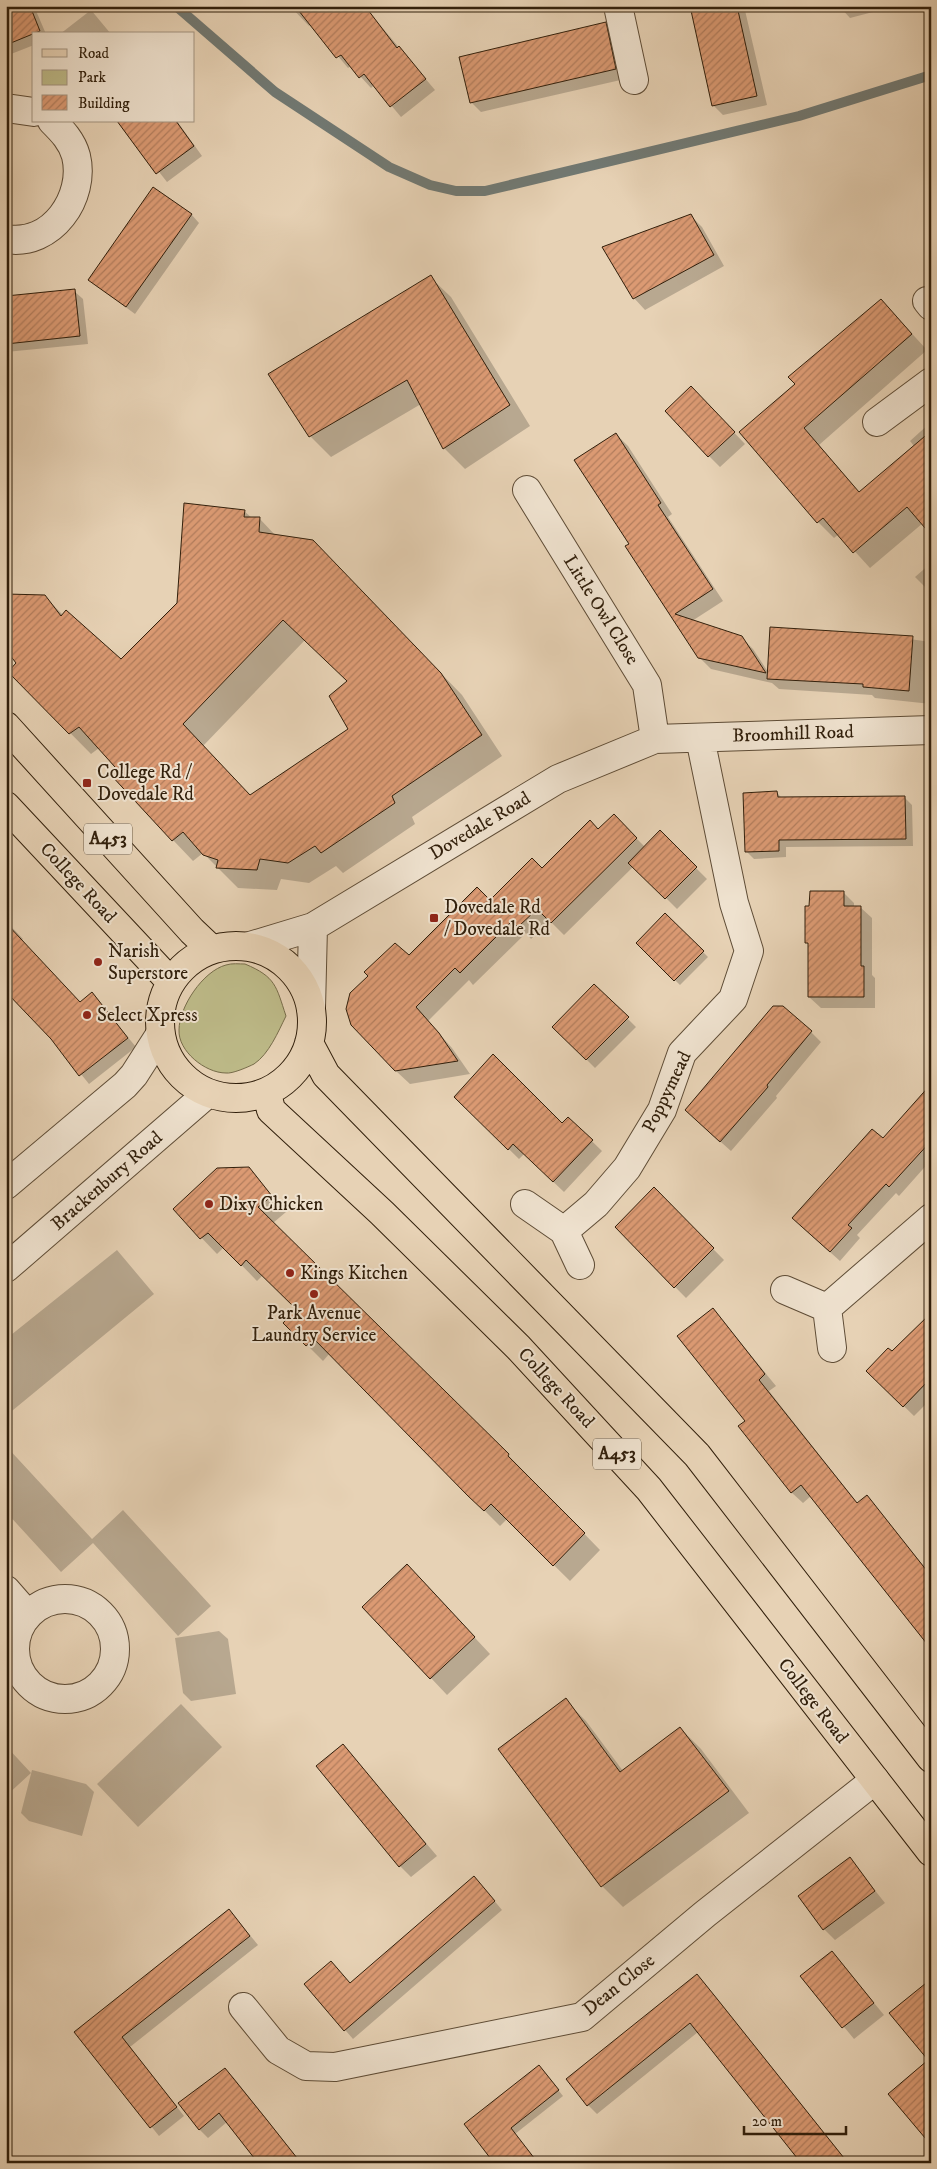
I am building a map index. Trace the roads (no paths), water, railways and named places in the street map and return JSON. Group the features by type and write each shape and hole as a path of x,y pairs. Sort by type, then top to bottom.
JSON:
{"main road":[{"name":"A453","path":"6,726 192,931 211,949"},
{"name":"College Road","path":"6,806 170,981"},
{"path":"250,946 274,955 290,968 305,987 314,1026 310,1043 300,1061 284,1080 267,1093 245,1098 226,1099 207,1094 184,1080 173,1068 159,1036 158,1016 170,981 186,963 211,949 250,946"},
{"path":"310,1043 326,1075 696,1455 931,1758"},
{"name":"College Road","path":"267,1093 271,1110 382,1213 518,1347 648,1489 931,1852"}],"street":[{"path":"618,6 634,80"},
{"path":"6,108 32,112"},
{"path":"6,239 30,237 49,228 64,214 75,195 78,175 76,154 66,135 53,122"},
{"path":"877,422 931,382"},
{"name":"Little Owl Close","path":"527,490 647,685 654,739"},
{"name":"Broomhill Road","path":"654,739 931,730"},
{"name":"Poppymead","path":"564,1231 596,1204 627,1168 662,1110 682,1053 733,999 749,951 734,903 700,738"},
{"name":"Dovedale Road","path":"250,946 313,927 558,779 654,739"},
{"path":"311,1008 313,927"},
{"path":"6,1185 125,1085 134,1075 159,1036"},
{"name":"Brackenbury Road","path":"6,1268 207,1094"},
{"path":"525,1204 564,1231 580,1265"},
{"path":"827,1308 931,1218"},
{"path":"785,1290 827,1308"},
{"path":"827,1308 832,1348"},
{"path":"6,1590 27,1614"},
{"name":"Dean Close","path":"243,2007 278,2050 306,2066 335,2067 582,2017 705,1914 875,1780"}],"waterway":[{"path":"176,6 275,92 389,167 430,185 456,191 485,191 799,116 931,75"}],"place":[{"name":"College Rd / Dovedale Rd","path":"87,783"},
{"name":"Dovedale Rd / Dovedale Rd","path":"434,918"},
{"name":"Narish Superstore","path":"98,962"},
{"name":"Select Xpress","path":"87,1015"},
{"name":"Dixy Chicken","path":"209,1204"},
{"name":"Kings Kitchen","path":"290,1273"},
{"name":"Park Avenue Laundry Service","path":"314,1294"}]}
